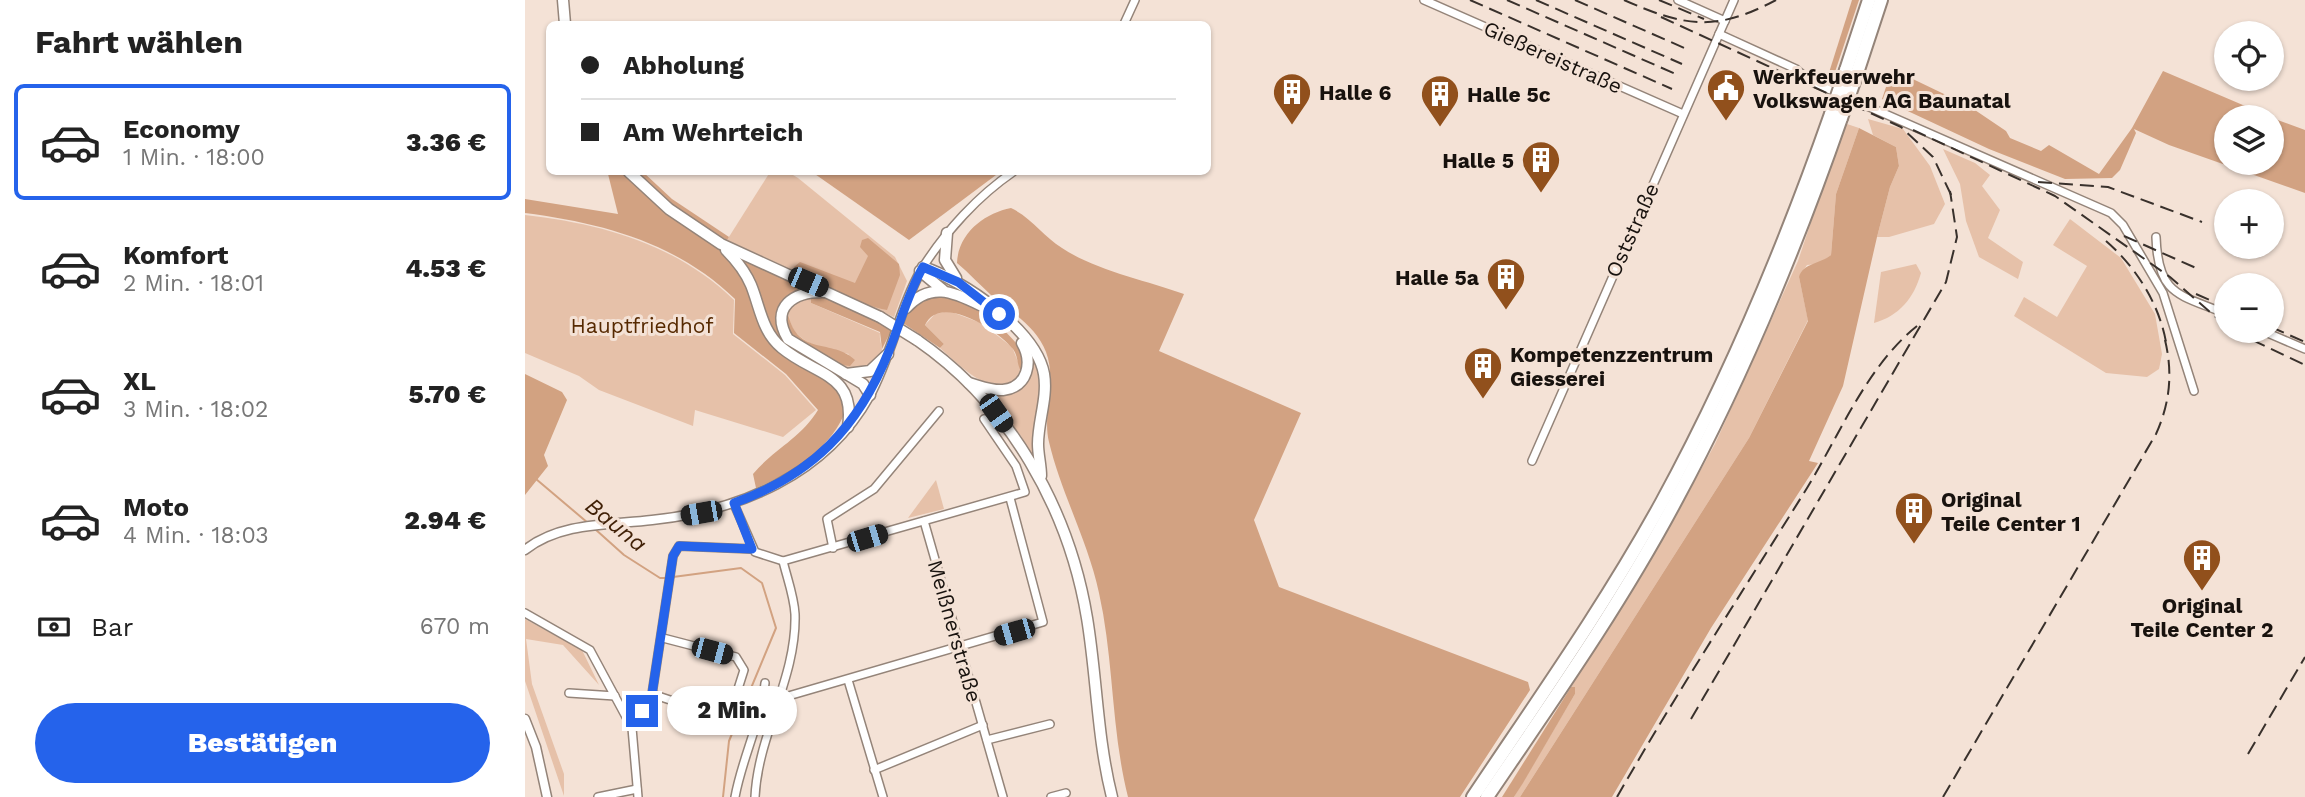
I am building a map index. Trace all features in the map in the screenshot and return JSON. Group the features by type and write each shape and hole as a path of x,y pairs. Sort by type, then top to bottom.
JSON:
{"highway":[{"path":"1851,72 1869,0"},
{"path":"1487,797 1626,586 1716,425 1794,249 1851,72 1881,0"},
{"path":"1473,797 1619,575 1708,414 1836,116"},
{"path":"1494,797 1510,763"}],"main road":[{"path":"563,0 565,21"},
{"path":"632,175 669,209 721,244 832,292 917,340 968,383 996,413 1041,480 1063,528 1080,577 1112,797"},
{"path":"947,233 945,260 958,282"},
{"path":"721,244 739,264 751,285 769,335 782,348 844,387 870,395"},
{"path":"921,269 958,282 1013,325 1036,353 1044,374 1038,446 1041,480"},
{"path":"921,269 943,290 982,306 1010,329 1029,354 1029,368 1023,379 1013,387 990,390 968,383"},
{"path":"906,308 920,295 943,290"},
{"path":"832,292 814,292 786,303 781,315 781,327 788,339 863,384 870,395"},
{"path":"846,374 870,371 888,354"},
{"path":"844,387 851,405 848,427"}],"street":[{"path":"1125,21 1135,0"},
{"name":"Gießereistraße","path":"1424,0 1683,114"},
{"path":"1678,0 1725,20"},
{"name":"Oststraße","path":"1532,461 1734,0"},
{"path":"1719,34 1796,69 1810,80 2111,214 2123,225 2163,293 2194,391"},
{"path":"525,550 538,540 582,527 682,517 734,503 789,478 813,461 848,427 870,395 921,269 947,233 987,192 1009,175"},
{"path":"2155,237 2159,266 2173,291 2181,298 2214,310"},
{"path":"2284,340 2305,349"},
{"path":"833,548 827,519 874,489 939,411"},
{"path":"632,728 652,694 663,638 673,556 679,546 752,549 770,560 783,561 1025,492 1026,488 1016,466 983,419"},
{"path":"778,699 1044,622 1010,498"},
{"path":"734,503 752,549"},
{"name":"Meißnerstraße","path":"924,521 1003,797"},
{"path":"755,797 757,763 778,699 795,623 795,610 783,561"},
{"path":"525,613 590,650 632,728 638,793 598,797"},
{"path":"652,694 724,718 730,714 744,670 736,657 663,638"},
{"path":"848,680 883,797"},
{"path":"735,797 747,747 763,702 765,683"},
{"path":"569,693 615,696"},
{"path":"525,719 536,747 547,797"},
{"path":"987,740 1050,724"},
{"path":"874,770 983,725"},
{"path":"1051,797 1066,793"}],"green space":[{"path":"1868,119 1903,129 1930,166 1945,204 1934,224 1889,237 1877,237 1890,187 1899,166 1896,147 1873,135"},
{"path":"1844,123 1859,128 1836,194 1831,255 1819,264 1807,265 1799,277 1808,320 1749,438 1520,797 1514,797 1575,694 1575,688 1571,687 1646,569 1715,444 1798,261"},
{"path":"1943,149 1975,163 1990,175 1982,186 2000,210 1988,238 2023,262 2018,279 1979,257 1966,221 1960,184"},
{"path":"768,175 793,175 895,257 907,281 894,317 727,240"},
{"name":"Hauptfriedhof","path":"525,215 610,231 663,251 688,264 734,300 733,334 785,375 816,410 783,437 695,410 693,426 599,390 579,376 525,353"},
{"path":"2070,219 2121,258 2155,314 2162,354 2159,369 2147,377 2106,373 2014,316 2024,297 2057,317 2087,266 2053,245"},
{"path":"1916,264 1921,273 1910,298 1891,316 1874,323 1881,272"},
{"path":"815,294 811,303 880,333 882,350 876,361 856,367 837,365 849,354 817,346 799,335 789,319 789,307 794,301"},
{"path":"949,311 981,323 1012,347 1023,374 1012,382 990,384 959,365 940,348 944,344 925,325 935,314"},
{"path":"1031,354 1041,375 1036,462 1021,436 984,392 1005,394 1020,388 1029,375"},
{"path":"936,480 944,509 908,518"},
{"path":"525,619 582,650 599,685 563,645 526,639 532,684 564,774 564,796 525,681"}],"shaded area":[{"path":"1852,0 1859,0 1831,84 1826,82"},
{"path":"1892,69 1969,106 2006,131 2010,138 2041,151 2049,145 2099,174 2132,128 2163,71 2243,105 2214,105 2214,161 2134,129 2136,133 2120,170 2112,178 2065,179 1989,149 1882,99"},
{"path":"2284,122 2305,130 2305,193 2254,175 2284,175"},
{"path":"1859,128 1896,147 1899,166 1890,187 1877,237 1843,386 1809,461 1818,463 1711,628 1612,797 1520,797 1749,438 1808,321 1799,277 1808,266 1831,255 1836,194"},
{"path":"608,175 646,175 672,199 729,237 727,240 707,229 737,258 811,288 793,292 782,305 781,334 839,389 847,408 832,435 811,457 756,488 753,474 803,429 818,410 786,374 734,333 735,299 689,263 664,250 610,230 525,213 525,199 618,214"},
{"path":"816,175 996,175 909,240"},
{"path":"1011,208 1055,243 1090,263 1184,294 1159,351 1301,413 1254,520 1279,587 1528,682 1530,690 1460,797 1128,797 1118,746 1099,593 1049,442 1047,420 1050,374 1046,352 1030,327 957,263 962,242 975,226 992,214"},
{"path":"868,238 899,264 900,275 887,310 838,293 813,281 794,267 800,262 855,283 868,256 860,247 862,240"},
{"path":"815,294 878,321 891,331 882,349 880,332 811,303 811,297"},
{"path":"943,294 978,310 1005,331 1023,351 1023,374 1015,352 1006,341 969,318 943,312 933,316 925,325 944,344 940,348 903,323 919,302"},
{"path":"788,314 799,336 808,342 846,353 855,360 850,366 842,365 807,349 786,331"},
{"path":"525,374 562,392 567,400 544,455 548,466 525,495"},
{"path":"1571,687 1575,687 1575,694 1523,783 1514,797 1502,797"}],"waterway":[{"name":"Bauna","path":"536,479 588,523"},
{"name":"Bauna","path":"595,529 624,555 660,578 667,578"},
{"name":"Bauna","path":"673,577 741,568 762,583 776,628 729,741 723,797"}],"railway":[{"path":"1470,0 1672,89"},
{"path":"1507,0 1678,75"},
{"path":"1536,0 1682,64"},
{"path":"1575,0 1689,50"},
{"path":"1624,0 1665,16 1700,22 1736,17 1776,0"},
{"path":"1659,0 1704,19"},
{"path":"1661,17 1901,127 1933,157 1954,201"},
{"path":"1913,130 2055,196 2170,277 2214,316"},
{"path":"2038,182 2108,187 2202,222"},
{"path":"1691,719 1946,282 1957,237 1950,191"},
{"path":"2124,236 2196,268"},
{"path":"2106,241 2128,263 2146,289 2159,317 2167,348"},
{"path":"2196,294 2214,302"},
{"path":"1617,797 1807,488 1869,381 1899,342 1917,326"},
{"path":"2284,333 2305,342"},
{"path":"1943,797 2156,434 2169,388 2165,340"},
{"path":"2258,343 2305,365"},
{"path":"2248,754 2305,657"}],"place":[{"name":"Werkfeuerwehr Volkswagen AG Baunatal","path":"1726,122"},
{"name":"Halle 6","path":"1292,126"},
{"name":"Halle 5c","path":"1440,128"},
{"name":"Halle 5","path":"1541,194"},
{"name":"Halle 5a","path":"1506,311"},
{"name":"Kompetenzzentrum Giesserei","path":"1483,400"},
{"name":"Original Teile Center 1","path":"1914,545"},
{"name":"Original Teile Center 2","path":"2202,592"}],"route":[{"path":"642,711 652,694 663,638 673,556 679,546 708,546 743,551 752,549 734,503 764,493 789,478 813,461 848,427 870,395 923,267 958,282 999,314"}]}
